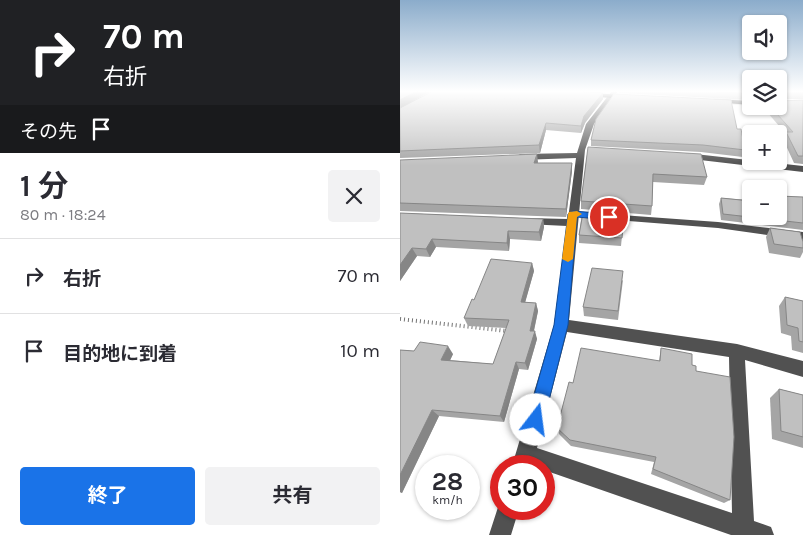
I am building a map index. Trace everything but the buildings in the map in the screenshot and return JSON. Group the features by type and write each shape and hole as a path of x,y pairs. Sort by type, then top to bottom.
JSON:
{"street":[{"path":"526,455 561,325 580,217 584,152 590,124 596,116"},
{"path":"512,158 584,152"},
{"path":"675,155 803,169"},
{"path":"514,221 580,217 718,225 803,236"},
{"path":"561,325 736,351 803,369"},
{"path":"736,351 743,531"},
{"path":"555,470 743,531 763,535"},
{"path":"500,535 505,520"}],"path":[{"path":"400,319 468,328 517,331"}],"slow traffic":[{"path":"568,259 573,214 577,214"}],"route":[{"path":"536,420 561,325 573,214 609,217"}]}
